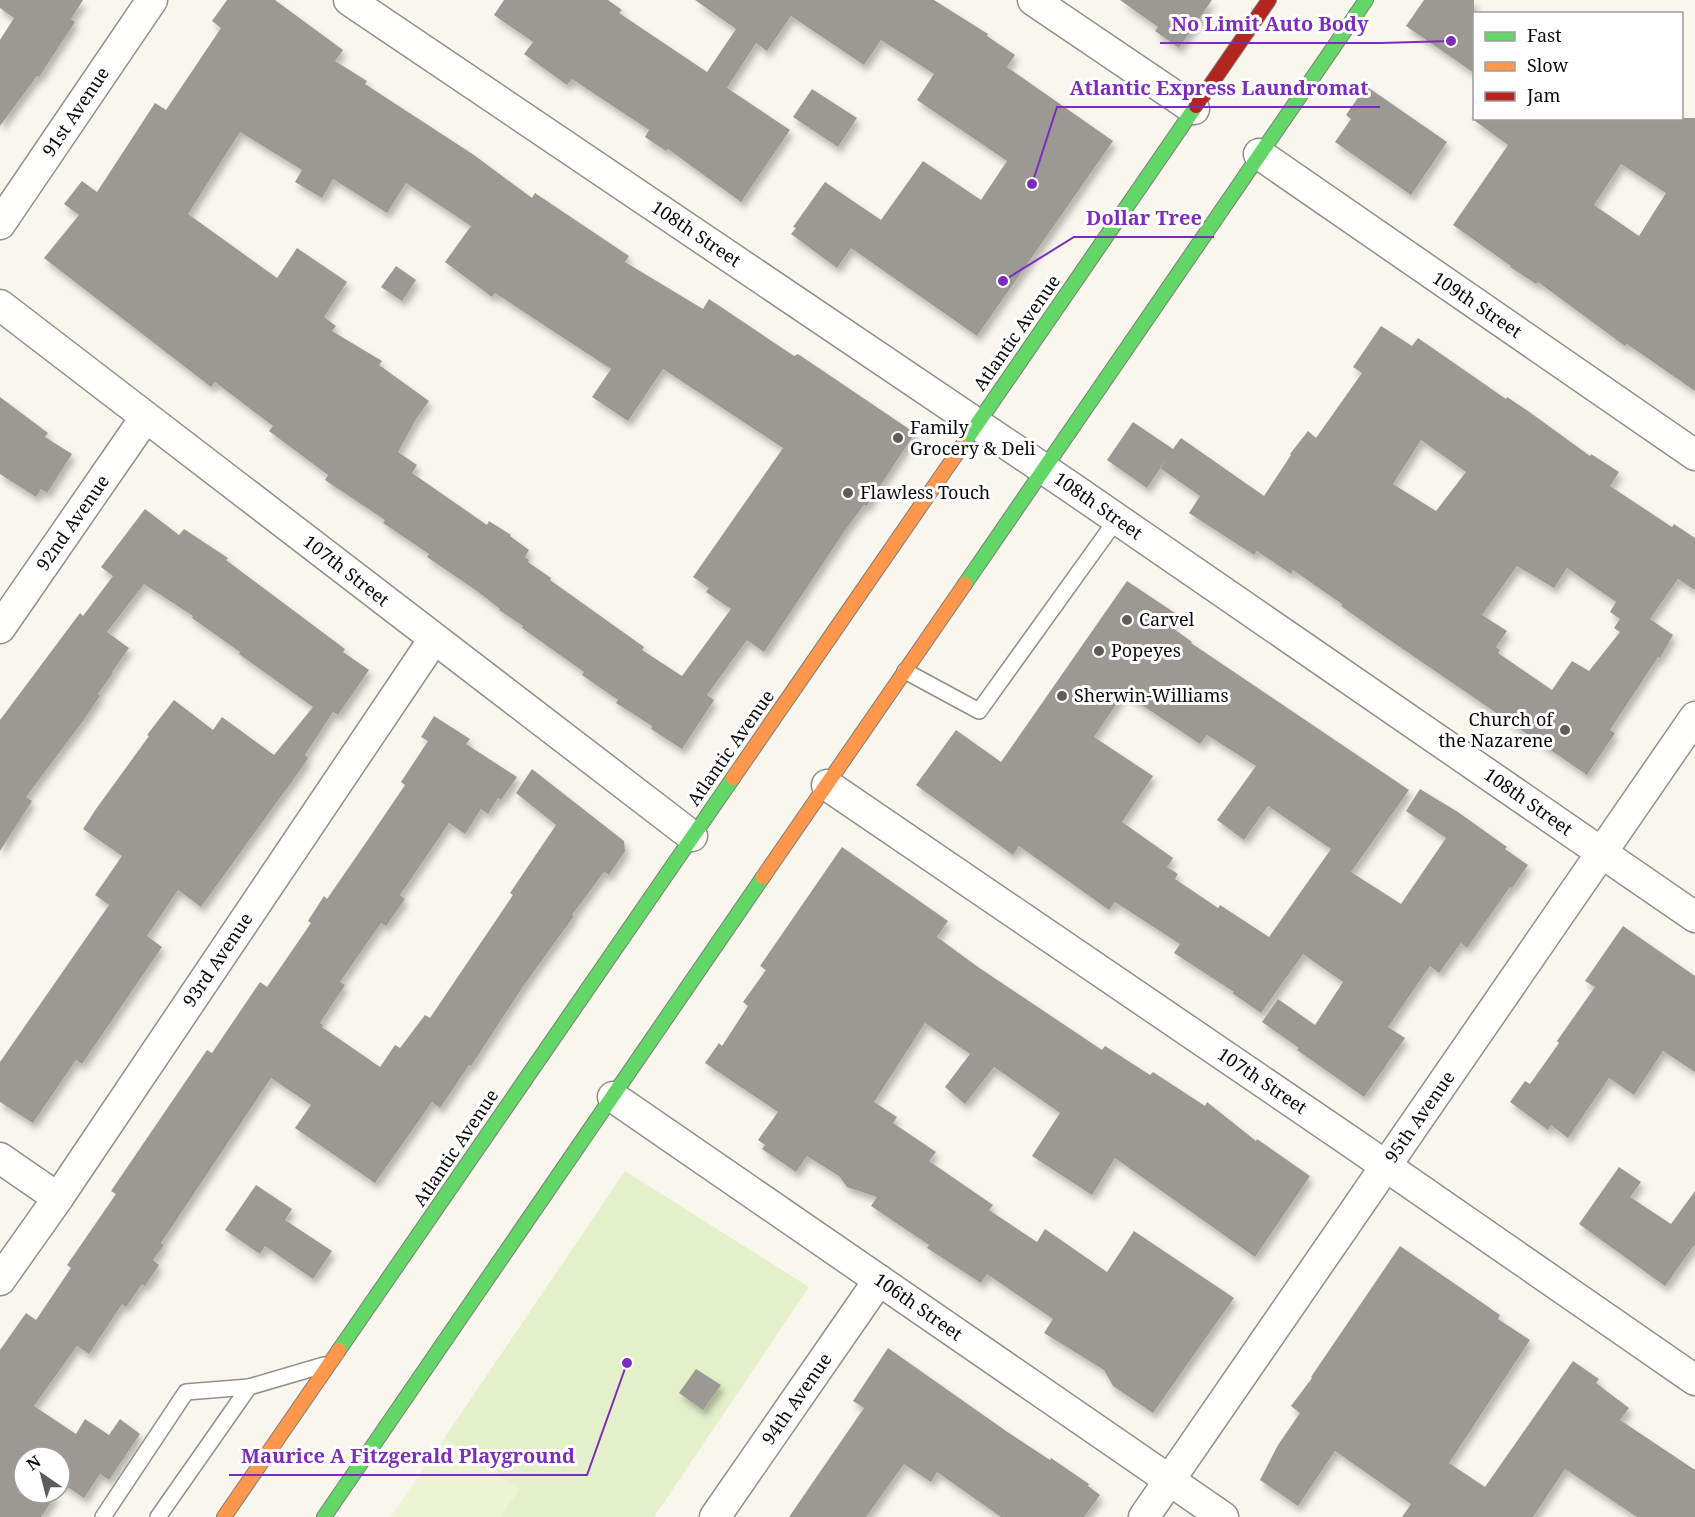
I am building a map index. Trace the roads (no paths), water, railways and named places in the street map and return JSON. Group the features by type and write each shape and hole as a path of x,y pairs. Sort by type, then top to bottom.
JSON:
{"main road":[{"name":"Atlantic Avenue","path":"224,1517 1269,0"},
{"path":"324,1517 1366,0"}],"street":[{"name":"91st Avenue","path":"0,224 152,0"},
{"name":"108th Street","path":"349,0 977,423 1695,917"},
{"path":"1033,0 1194,109"},
{"name":"109th Street","path":"1259,154 1695,455"},
{"name":"107th Street","path":"0,305 692,836"},
{"name":"92nd Avenue","path":"0,628 145,418"},
{"name":"93rd Avenue","path":"0,1280 58,1198 434,639"},
{"name":"95th Avenue","path":"1144,1517 1695,717"},
{"name":"107th Street","path":"827,784 1695,1380"},
{"name":"106th Street","path":"613,1097 1224,1517"},
{"path":"0,1158 58,1198"},
{"name":"94th Avenue","path":"716,1517 879,1280"}],"lane":[{"path":"905,671 979,711 1117,519"},
{"path":"103,1517 186,1392 249,1387 330,1364"},
{"path":"158,1517 249,1387"}],"place":[{"name":"No Limit Auto Body","path":"1451,41"},
{"name":"Atlantic Express Laundromat","path":"1032,184"},
{"name":"Dollar Tree","path":"1003,281"},
{"name":"Family Grocery & Deli","path":"898,438"},
{"name":"Flawless Touch","path":"848,493"},
{"name":"Carvel","path":"1127,620"},
{"name":"Popeyes","path":"1099,651"},
{"name":"Sherwin-Williams","path":"1062,696"},
{"name":"Church of the Nazarene","path":"1565,730"},
{"name":"Maurice A Fitzgerald Playground","path":"627,1363"}]}
